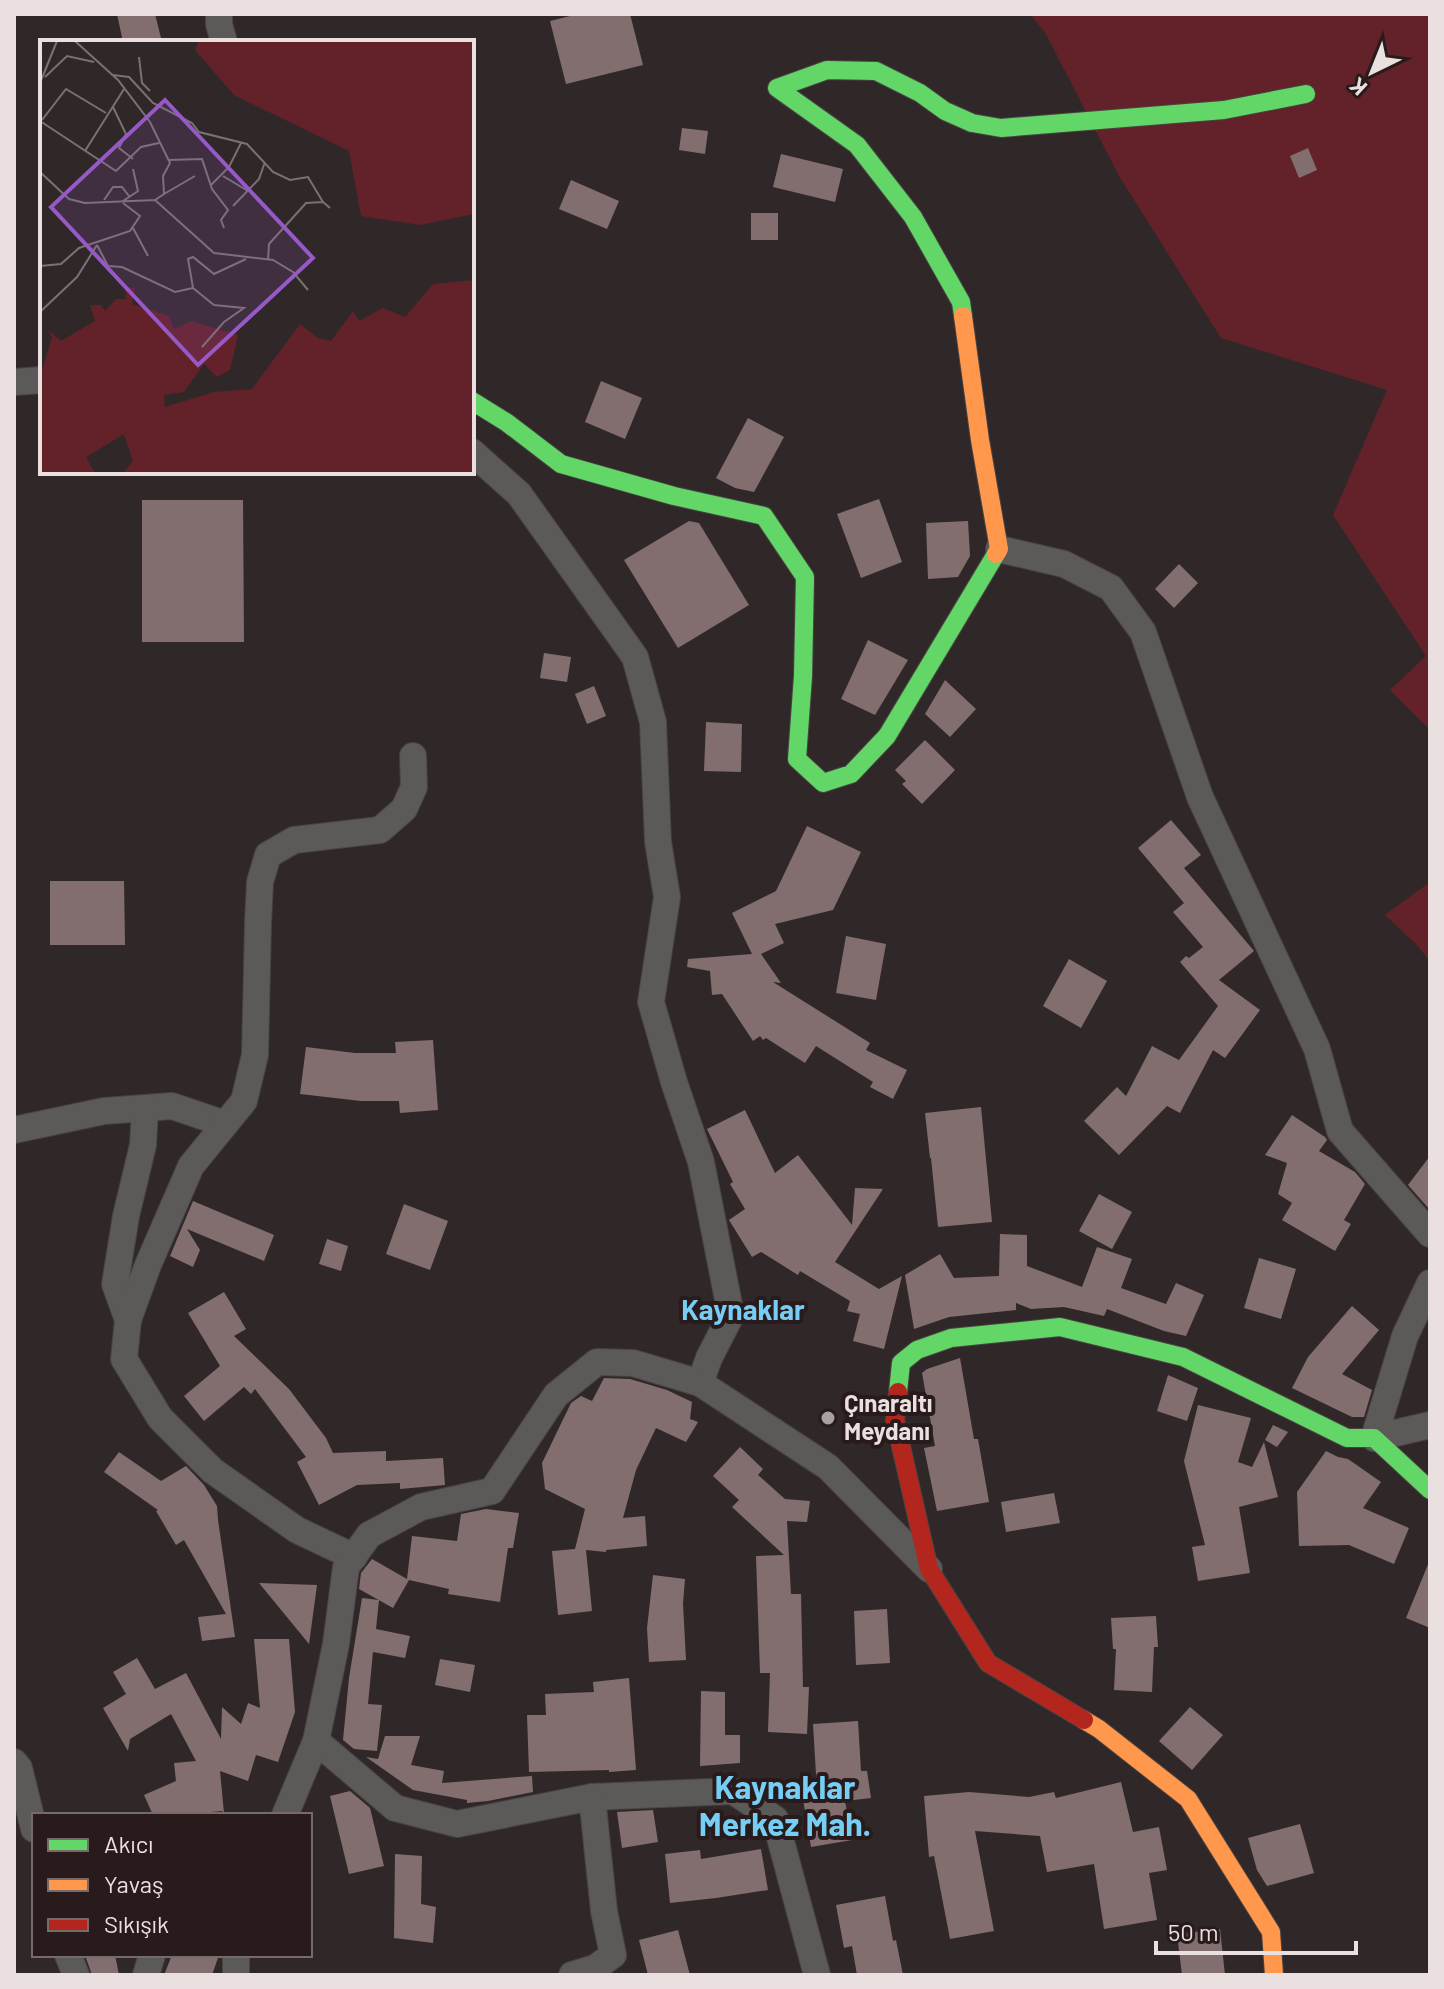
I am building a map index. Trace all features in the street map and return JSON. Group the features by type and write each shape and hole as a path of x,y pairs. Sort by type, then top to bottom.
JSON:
{"street":[{"path":"219,14 223,40"},
{"path":"474,402 506,422 561,464 674,496 764,516 805,577 797,759 823,783 851,774 887,736 999,549 961,302 913,217 857,145 777,88 827,70 876,71 920,93 945,111 972,123 1001,128 1224,110 1306,94"},
{"path":"14,382 40,380"},
{"path":"474,454 519,494 635,657 653,722 658,842 667,897 651,1002 701,1162 731,1315 700,1383"},
{"path":"999,549 1064,564 1111,588 1143,632 1200,797 1317,1049 1340,1131 1430,1234"},
{"path":"354,1557 297,1530 213,1471 160,1418 124,1359 128,1320 191,1166 244,1101 255,1055 258,910 260,882 268,855 294,840 380,830 404,809 414,787 413,756"},
{"path":"14,1130 104,1111 172,1106 225,1124"},
{"path":"128,1320 115,1284 126,1216 143,1145 145,1108"},
{"path":"1374,1438 1405,1336 1430,1283"},
{"path":"929,1569 895,1420 901,1363 917,1350 951,1338 1060,1327 1183,1357 1347,1438 1374,1438 1430,1425"},
{"path":"286,1813 316,1741 336,1644 346,1567 369,1535 421,1507 492,1491 556,1395 597,1362 633,1363 700,1383 828,1467 929,1569 988,1663 1099,1729 1188,1799 1271,1932 1274,1975"},
{"path":"1374,1438 1430,1490"},
{"path":"316,1741 395,1808 457,1824 592,1797 733,1791 775,1819 817,1975"},
{"path":"14,1762 19,1768 32,1821"},
{"path":"572,1975 595,1968 613,1955 604,1911 592,1797"}],"shaded area":[{"path":"1030,14 1430,14 1430,730 1390,690 1426,656 1333,515 1387,390 1221,338 1119,176 1046,34"},
{"path":"1430,882 1430,962 1385,915"}],"building":[{"path":"117,14 155,14 162,40 123,40"},
{"path":"578,14 630,14 643,65 566,84 550,21"},
{"path":"682,128 708,131 705,154 679,150"},
{"path":"1308,148 1317,170 1299,178 1290,156"},
{"path":"781,154 843,169 835,202 773,187"},
{"path":"571,180 619,201 607,229 559,209"},
{"path":"751,213 778,213 778,240 751,240"},
{"path":"601,381 642,398 625,439 585,422"},
{"path":"748,418 784,437 754,492 735,488 716,478"},
{"path":"879,499 902,562 861,578 837,514"},
{"path":"142,500 243,500 244,642 142,642"},
{"path":"689,521 699,523 749,605 678,648 624,560"},
{"path":"968,521 970,556 958,577 928,579 926,523"},
{"path":"1179,564 1198,583 1174,608 1155,589"},
{"path":"868,640 908,660 875,715 841,699"},
{"path":"544,653 571,657 567,682 540,678"},
{"path":"945,680 976,709 950,737 925,714"},
{"path":"594,686 606,716 587,724 575,694"},
{"path":"706,722 742,724 741,772 704,771"},
{"path":"925,740 955,770 922,804 902,784 906,781 895,770"},
{"path":"1171,820 1201,855 1184,868 1254,951 1219,980 1260,1010 1225,1058 1213,1050 1180,1113 1167,1106 1119,1155 1084,1121 1117,1087 1126,1096 1152,1046 1179,1060 1218,1006 1180,962 1203,947 1173,912 1184,903 1138,848"},
{"path":"807,826 861,852 833,910 775,924 784,943 761,954 781,983 773,982 870,1043 866,1050 907,1070 893,1099 870,1087 873,1082 816,1046 805,1063 766,1038 763,1040 760,1036 753,1041 722,994 712,995 710,971 687,967 688,959 752,954 732,913 776,891"},
{"path":"50,881 124,881 125,945 50,945"},
{"path":"846,936 886,944 876,1000 836,993"},
{"path":"1069,959 1107,981 1081,1028 1043,1006"},
{"path":"433,1040 438,1110 400,1113 399,1101 361,1101 300,1094 306,1047 355,1053 396,1053 395,1042"},
{"path":"981,1107 992,1222 938,1227 925,1113"},
{"path":"745,1110 775,1173 798,1155 852,1225 855,1188 883,1189 835,1262 879,1289 902,1276 884,1349 853,1341 860,1314 847,1311 850,1301 761,1252 752,1257 729,1220 745,1209 730,1184 733,1182 707,1129"},
{"path":"1292,1115 1325,1137 1327,1140 1319,1151 1355,1172 1365,1184 1344,1220 1351,1224 1335,1251 1282,1220 1292,1203 1278,1194 1287,1163 1265,1155"},
{"path":"1430,1156 1430,1210 1408,1185"},
{"path":"1099,1194 1132,1212 1112,1249 1079,1231"},
{"path":"193,1201 274,1235 264,1261 187,1229 200,1250 193,1267 170,1256"},
{"path":"404,1204 448,1221 430,1270 386,1254"},
{"path":"1000,1234 1027,1235 1027,1266 1082,1287 1097,1247 1132,1259 1121,1288 1166,1304 1176,1283 1204,1295 1186,1336 1107,1309 1104,1316 1064,1307 1031,1309 1016,1303 1016,1310 949,1317 914,1329 905,1275 940,1254 954,1278 999,1276"},
{"path":"327,1239 348,1246 341,1271 319,1264"},
{"path":"1259,1258 1296,1269 1281,1319 1244,1308"},
{"path":"224,1292 246,1329 234,1336 289,1389 326,1438 333,1453 386,1451 386,1461 443,1458 445,1485 400,1489 400,1483 357,1485 319,1505 297,1462 306,1457 255,1389 251,1394 244,1387 204,1421 184,1396 220,1366 188,1313"},
{"path":"1352,1306 1379,1330 1342,1374 1372,1390 1364,1417 1352,1417 1292,1388 1308,1357"},
{"path":"960,1358 989,1502 937,1511 924,1448 935,1446 922,1373"},
{"path":"1168,1375 1198,1388 1187,1421 1157,1411"},
{"path":"604,1378 630,1379 667,1390 692,1402 690,1419 698,1422 686,1442 656,1428 636,1470 623,1518 645,1516 647,1546 606,1552 586,1550 592,1611 558,1615 552,1551 575,1549 585,1509 545,1489 542,1463 571,1403 581,1396 592,1401"},
{"path":"1198,1405 1251,1418 1238,1462 1252,1467 1264,1442 1278,1497 1239,1507 1250,1573 1198,1581 1192,1547 1205,1545 1184,1461"},
{"path":"1273,1425 1288,1432 1277,1447 1265,1440"},
{"path":"740,1447 763,1469 758,1475 785,1499 810,1501 807,1522 787,1521 791,1594 801,1594 803,1687 809,1687 807,1734 768,1732 770,1673 760,1673 756,1556 784,1555 732,1507 739,1500 713,1476"},
{"path":"1326,1451 1348,1459 1381,1482 1363,1508 1409,1528 1394,1564 1349,1545 1299,1546 1297,1492"},
{"path":"119,1452 161,1481 186,1466 204,1485 217,1506 235,1637 202,1641 198,1617 226,1614 184,1540 176,1545 158,1510 104,1472"},
{"path":"1054,1493 1060,1523 1006,1532 1001,1502"},
{"path":"486,1509 519,1513 513,1548 508,1548 500,1602 448,1594 449,1589 409,1580 393,1608 359,1589 361,1573 372,1559 407,1579 412,1536 457,1541 461,1514"},
{"path":"1430,1562 1430,1628 1406,1618"},
{"path":"653,1575 685,1579 686,1660 649,1662 647,1628"},
{"path":"259,1583 317,1585 309,1644"},
{"path":"362,1598 379,1600 376,1629 410,1636 405,1658 373,1652 368,1704 382,1705 377,1751 354,1749 343,1740"},
{"path":"887,1609 890,1663 856,1665 854,1611"},
{"path":"1156,1616 1158,1647 1154,1647 1152,1692 1114,1690 1116,1649 1113,1649 1111,1618"},
{"path":"254,1639 289,1639 295,1712 278,1762 256,1755 248,1781 220,1771 224,1813 152,1813 144,1795 176,1781 174,1763 196,1761 171,1714 130,1739 128,1751 103,1708 126,1694 113,1672 137,1658 155,1689 186,1673 221,1739 222,1707 241,1724 248,1703 260,1708"},
{"path":"440,1659 475,1665 470,1692 435,1685"},
{"path":"629,1678 636,1770 529,1772 527,1715 546,1715 545,1694 594,1692 593,1682"},
{"path":"701,1691 725,1692 725,1735 740,1735 740,1763 700,1766"},
{"path":"1190,1707 1223,1735 1192,1770 1159,1741"},
{"path":"858,1721 861,1771 867,1771 871,1798 845,1801 852,1840 811,1847 802,1793 817,1791 813,1724"},
{"path":"385,1736 420,1736 411,1765 444,1771 442,1783 532,1776 533,1792 467,1803 467,1800 413,1790 366,1757 378,1759"},
{"path":"1121,1782 1133,1832 1159,1827 1167,1870 1149,1873 1157,1920 1104,1929 1094,1864 1047,1872 1040,1836 975,1831 994,1931 950,1939 934,1856 929,1857 924,1796 969,1792 1029,1797 1054,1792 1056,1798"},
{"path":"350,1791 370,1808 384,1866 349,1874 330,1796"},
{"path":"653,1810 658,1842 622,1848 617,1812"},
{"path":"1300,1824 1314,1873 1267,1886 1257,1870 1248,1838"},
{"path":"761,1849 768,1890 670,1903 665,1854 700,1850 701,1859"},
{"path":"395,1854 422,1856 421,1904 436,1907 433,1943 394,1938"},
{"path":"885,1896 903,1975 857,1975 852,1946 844,1948 836,1905"},
{"path":"1220,1929 1225,1975 1182,1975 1177,1934"},
{"path":"678,1930 690,1975 648,1975 639,1940"},
{"path":"86,1957 115,1957 119,1975 92,1975"},
{"path":"171,1957 218,1957 212,1975 164,1975"}],"traffic: fast":[{"path":"963,316 961,302 913,217 857,145 777,88 827,70 876,71 920,93 945,111 972,123 1001,128 1224,110 1306,94"},
{"path":"474,402 506,422 561,464 674,496 764,516 805,577 797,759 823,783 851,774 887,736 996,554"},
{"path":"898,1392 901,1363 917,1350 951,1338 1060,1327 1183,1357 1347,1438 1374,1438 1430,1490"}],"traffic: slow":[{"path":"963,316 999,549 996,554"},
{"path":"1084,1720 1188,1799 1271,1932 1274,1975"}],"traffic: jam":[{"path":"898,1392 895,1420 929,1569 988,1663 1084,1720"}],"place":[{"name":"Çınaraltı Meydanı","path":"828,1418"}],"district":[{"name":"Kaynaklar","path":"743,1310"},
{"name":"Kaynaklar Merkez Mah.","path":"785,1806"}]}
